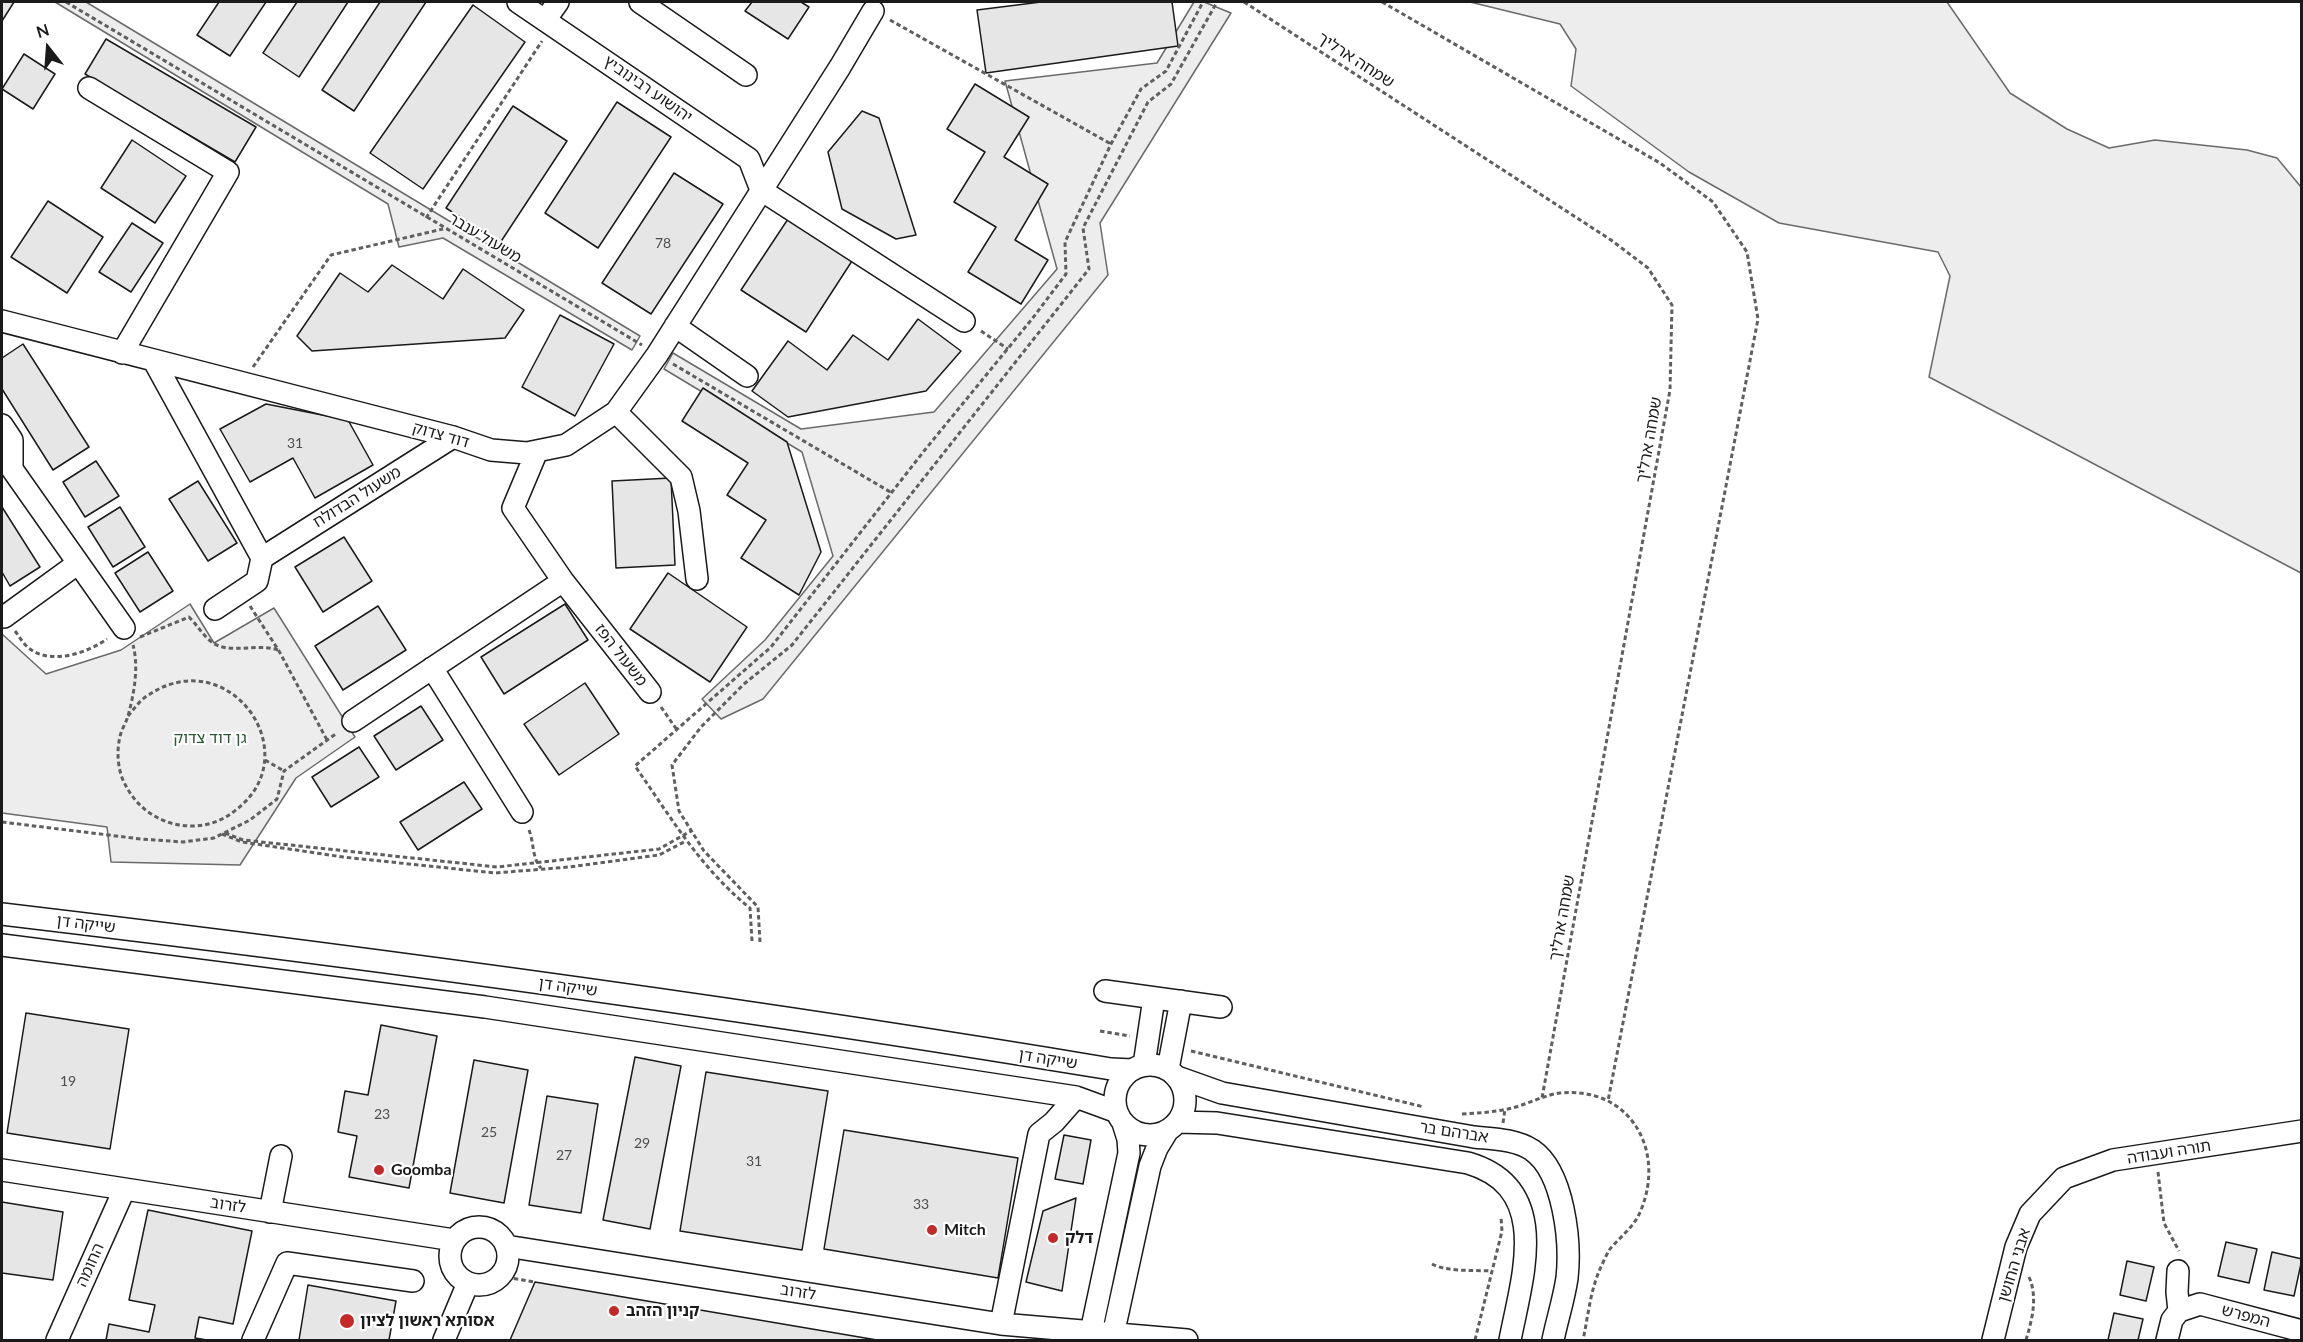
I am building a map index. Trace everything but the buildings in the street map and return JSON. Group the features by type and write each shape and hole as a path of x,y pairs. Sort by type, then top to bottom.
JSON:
{"street":[{"name":"יהושוע רבינוביץ","path":"518,2 553,15 749,159 761,190"},
{"path":"640,2 746,75"},
{"name":"דוד צדוק","path":"2,321 453,437 491,450 527,453 566,446 616,412 657,355 840,68 873,11"},
{"path":"89,88 228,172 122,353"},
{"path":"761,190 964,321"},
{"path":"675,326 747,376"},
{"path":"154,361 262,558 257,581 215,609"},
{"path":"616,412 681,477 689,510 697,579"},
{"path":"2,425 12,440 12,469 124,628"},
{"name":"משעול הבדולח","path":"262,558 453,437"},
{"name":"משעול הפז","path":"537,451 513,508 563,581 650,692"},
{"path":"4,617 77,564"},
{"path":"353,721 563,581"},
{"path":"432,668 522,812"},
{"name":"שייקה דן","path":"2,914 222,940 605,992 1111,1069 1138,1067"},
{"name":"שייקה דן","path":"2,945 497,1009 1076,1097 1120,1117"},
{"path":"1105,991 1221,1007"},
{"path":"1138,1067 1154,998"},
{"path":"1172,1073 1180,1001"},
{"path":"1091,1332 1129,1153 1128,1139 1115,1100 1117,1088 1123,1077 1138,1067 1156,1065 1172,1073 1183,1088 1185,1100 1183,1112 1157,1148 1150,1166 1120,1338"},
{"name":"אברהם בר","path":"1172,1073 1222,1093 1474,1137 1501,1139 1531,1149 1549,1170 1563,1203 1567,1277 1553,1341"},
{"path":"1001,1324 1039,1134 1054,1122 1076,1097"},
{"path":"1120,1117 1133,1131 1144,1134 1157,1134 1173,1126"},
{"name":"אברהם בר","path":"1173,1126 1217,1122 1468,1163 1485,1168 1506,1185 1516,1199 1523,1216 1526,1254 1510,1341"},
{"name":"תורה ועבודה","path":"2046,1196 2064,1178 2113,1160 2301,1131"},
{"path":"270,1212 281,1156"},
{"name":"לזרוב","path":"2,1170 454,1240"},
{"name":"החומה","path":"57,1341 124,1190"},
{"name":"אבני החושן","path":"1993,1341 2016,1247 2030,1214 2046,1196"},
{"path":"484,1227 495,1231 506,1246 507,1263 499,1276 485,1284 468,1283 462,1280 452,1268 450,1250 454,1240 468,1228 484,1227"},
{"name":"לזרוב","path":"506,1246 1001,1324 1091,1332 1120,1338 1187,1341"},
{"path":"253,1341 287,1263 412,1281"},
{"path":"2167,1341 2172,1320 2185,1309 2177,1292 2178,1271"},
{"path":"444,1341 468,1283"},
{"name":"המפרש","path":"2185,1309 2200,1304 2301,1331"}],"path":[{"name":"משעול ענבר","path":"66,2 892,493"},
{"path":"752,940 750,908 728,890 697,856 635,766 771,647 1066,274 1065,242 1111,144 1141,89 1166,71 1203,2"},
{"path":"760,942 758,907 704,851 679,811 672,765 701,727 744,684 792,645 1089,269 1083,228 1148,102 1171,84 1217,2"},
{"name":"שמחה ארליך","path":"1244,2 1611,240 1648,268 1671,305 1670,390 1542,1098"},
{"path":"1382,2 1660,163 1713,202 1747,252 1758,319 1608,1101"},
{"path":"873,11 1111,144"},
{"path":"426,218 553,15"},
{"path":"242,383 331,255 444,228"},
{"path":"964,321 1008,349"},
{"path":"241,593 279,651 327,740"},
{"path":"4,617 29,649 49,658 92,649 124,628"},
{"path":"128,716 144,697 166,685 190,680 214,684 236,695 253,713 263,735 264,760 258,783 252,793 245,803 226,818 204,826 180,826 157,819 138,804 125,784 118,761 120,738 128,716 138,661 132,640 189,617 209,640 223,649 267,646 279,651"},
{"name":"משעול הפז","path":"650,692 677,730"},
{"path":"2,822 141,839 183,842 214,838 250,820 277,799 284,771 353,721"},
{"path":"264,760 284,771"},
{"path":"522,812 533,839 536,863 542,869"},
{"path":"223,833 243,840 497,867 659,849 692,831"},
{"path":"223,833 242,842 495,873 659,855 687,840"},
{"path":"2156,1154 2164,1223 2177,1245 2180,1256 2178,1271"},
{"path":"1475,1341 1502,1231 1501,1215"},
{"path":"2016,1247 2034,1289 2031,1323 2026,1341"},
{"path":"1432,1264 1443,1270 1456,1268 1492,1271"},
{"path":"499,1276 535,1282"}],"green space":[{"path":"55,2 86,2 640,336 632,350 443,238 399,247 388,204"},
{"path":"1194,2 1204,2 1231,13 1100,223 1108,275 763,699 721,719 702,699 765,640 833,556 802,452 664,369 673,353 801,429 934,412 1057,269 1005,81 1157,63"},
{"path":"1470,2 1947,2 2010,93 2067,129 2109,148 2155,140 2247,150 2277,158 2301,187 2301,573 1929,377 1950,276 1938,252 1779,223 1689,172 1571,86 1576,49 1560,24"},
{"name":"גן דוד צדוק","path":"190,604 214,643 274,608 355,737 296,778 240,865 111,862 107,827 2,813 2,634 46,674 121,650"}],"place":[{"name":"Goomba","path":"379,1170"},
{"name":"Mitch","path":"932,1230"},
{"name":"דלק","path":"1053,1238"},
{"name":"קניון הזהב","path":"614,1311"},
{"name":"אסותא ראשון לציון","path":"347,1321"}]}
